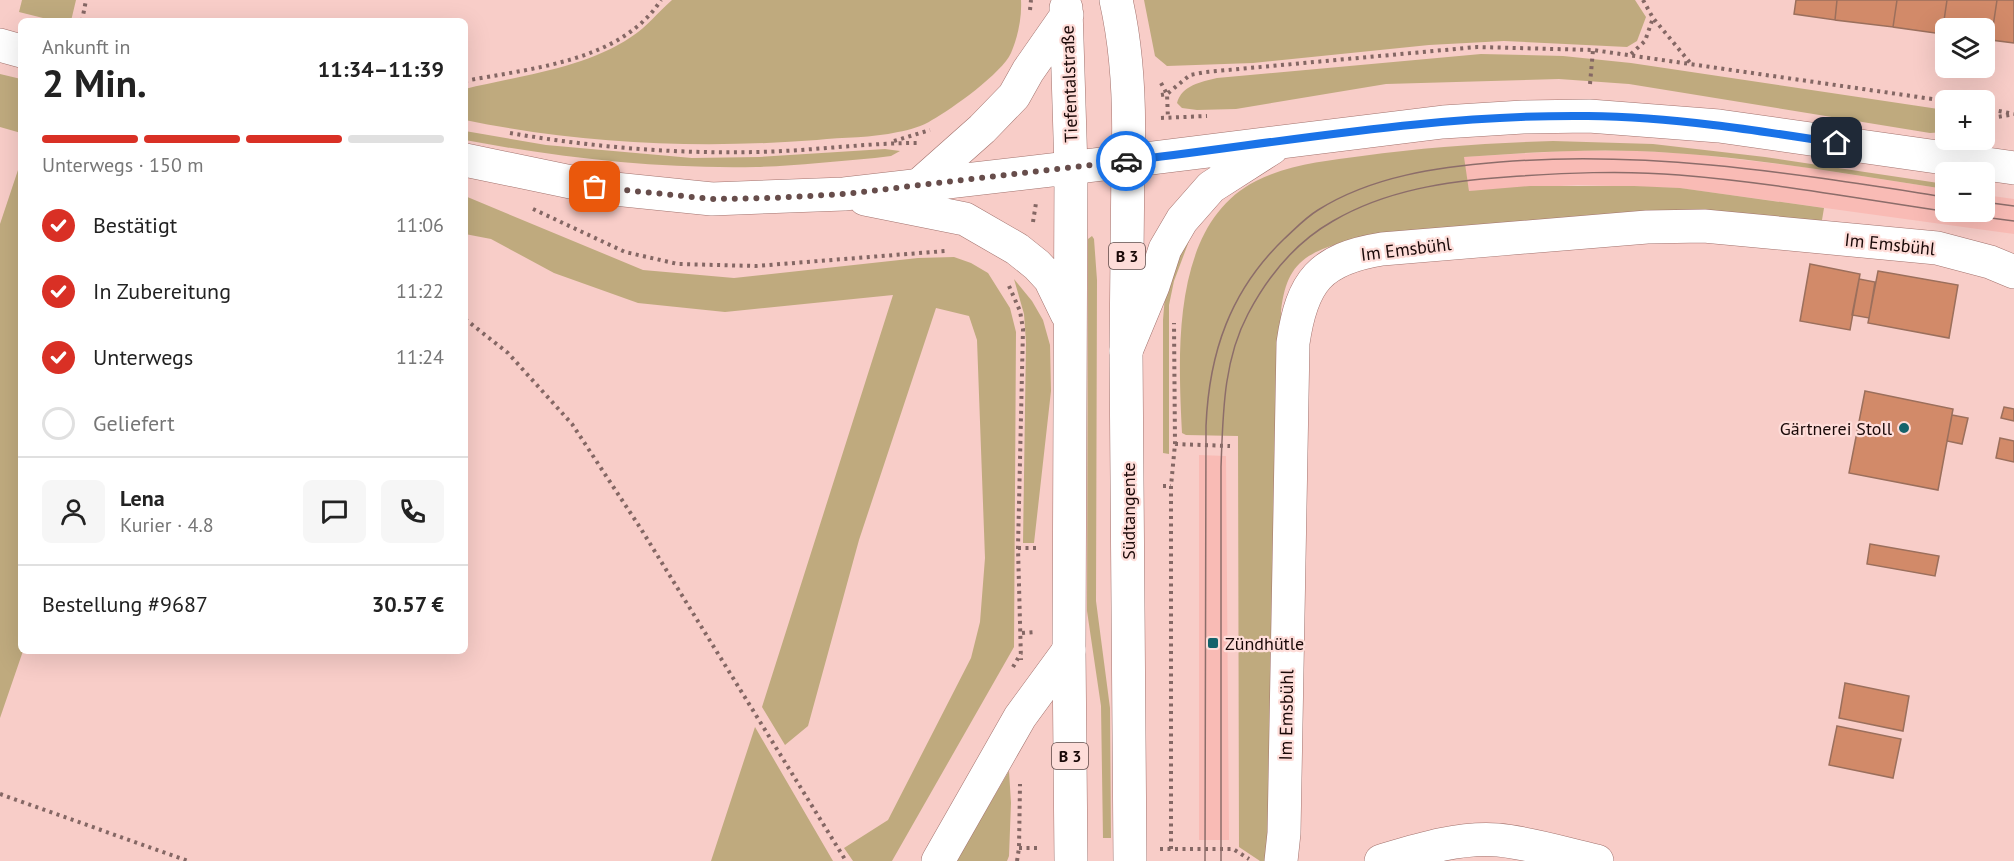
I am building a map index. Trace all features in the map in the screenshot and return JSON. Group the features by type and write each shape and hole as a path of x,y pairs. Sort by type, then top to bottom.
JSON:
{"main road":[{"path":"1116,0 1124,35 1127,72 1130,120 1128,161"},
{"path":"919,185 982,129 1014,96 1066,8"},
{"name":"Tiefentalstraße","path":"1066,8 1071,169"},
{"path":"0,45 18,50"},
{"path":"468,161 595,187 650,194 712,199 844,194 1071,169 1443,122 1589,116 1719,126 2014,168"},
{"path":"1126,351 1166,249 1182,220 1211,187 1284,141"},
{"name":"Südtangente","path":"1128,161 1126,351 1130,861"},
{"name":"B 3","path":"1071,169 1069,319 1071,861"},
{"path":"844,194 919,212 965,219 1017,249 1037,265 1050,279 1069,319"},
{"name":"Im Emsbühl","path":"1281,861 1293,342 1297,319 1309,286 1324,269 1342,259 1382,249 1636,228 1704,226 1937,248 1990,262 2014,272"},
{"path":"938,861 1020,717 1069,650"},
{"path":"1381,861 1436,846 1465,841 1498,840 1597,861"}],"path":[{"path":"83,18 86,0"},
{"path":"468,80 558,63 615,44 652,14 661,0"},
{"path":"1643,0 1653,18 1693,66"},
{"path":"1631,55 1645,41 1653,18"},
{"path":"1168,117 1167,94 1190,75 1477,47 1593,50 1935,99"},
{"path":"1590,85 1593,50"},
{"path":"1995,111 2014,115"},
{"path":"1995,118 2014,115"},
{"path":"500,132 547,140 692,152 759,152 888,143"},
{"path":"530,208 626,252 678,264 756,266 932,250 954,251"},
{"path":"1008,283 1020,311 1023,329 1018,548 1022,652"},
{"path":"1171,849 1171,486 1175,444 1174,319"},
{"path":"468,321 508,353 572,424 647,539 846,861"},
{"path":"1175,444 1230,446"},
{"path":"1163,486 1171,486"},
{"path":"1018,548 1036,548"},
{"path":"1022,633 1036,632"},
{"path":"0,794 188,861"}],"shaded area":[{"path":"22,0 76,0 72,18 43,18 19,12"},
{"path":"672,0 1021,0 1019,27 1011,53 1006,61 976,90 941,115 916,128 888,134 773,143 684,144 552,135 468,121 468,88 573,64 613,48 647,24"},
{"path":"1144,0 1635,0 1646,17 1637,41 1627,47 1504,41 1429,45 1253,63 1167,66 1155,56"},
{"path":"1481,54 1563,56 1631,63 1935,109 1935,133 1629,84 1559,79 1386,84 1236,109 1197,110 1182,108 1177,103 1179,97 1188,88 1217,78"},
{"path":"0,74 18,78 18,132 0,127"},
{"path":"468,132 546,145 692,158 760,157 885,149 900,151 891,156 786,166 720,167 610,161 468,140"},
{"path":"1553,141 1653,144 1765,157 1935,182 1935,187 1792,166 1676,153 1594,151 1464,157 1469,191 1530,186 1680,188 1824,208 1821,226 1340,243 1315,253 1297,266 1287,284 1281,311 1269,861 1260,861 1239,847 1238,436 1182,433 1181,329 1194,258 1208,227 1228,201 1256,181 1269,175 1322,162 1410,150"},
{"path":"1566,151 1639,151 1693,154 1803,167 1935,187 1935,222 1995,222 1995,196 2014,199 2014,234 1679,188 1578,185 1469,191 1463,157"},
{"path":"18,170 18,654 22,654 0,718 0,224"},
{"path":"468,197 643,270 734,278 918,258 954,257 971,263 988,273 1010,308 1016,332 1014,647 892,861 853,861 844,848 888,820 971,658 980,622 985,558 977,340 969,316 936,308 859,540 808,726 785,745 762,707 893,295 725,312 638,303 554,273 491,239 468,235"},
{"path":"1092,236 1097,280 1096,601 1110,708 1111,838 1103,838 1101,706 1087,611 1088,239"},
{"path":"1187,236 1189,241 1174,281 1169,305 1169,454 1163,453 1165,295"},
{"path":"1014,279 1032,301 1043,320 1050,345 1051,391 1034,543 1023,543 1026,342 1024,314"},
{"path":"1199,455 1226,456 1229,840 1199,840"},
{"path":"755,727 833,861 711,861"},
{"path":"1009,771 1011,803 1007,861 956,861"}],"building":[{"path":"1796,0 1837,0 1835,20 1794,14"},
{"path":"1837,0 1897,0 1893,27 1835,20"},
{"path":"1897,0 1947,0 1944,18 1935,18 1935,33 1893,27"},
{"path":"1947,0 1997,0 1994,18 1944,18"},
{"path":"1997,0 2014,0 2014,43 1995,41 1994,18"},
{"path":"1810,264 1860,274 1850,330 1800,321"},
{"path":"1878,271 1958,285 1949,338 1868,323"},
{"path":"1859,279 1875,282 1869,318 1852,315"},
{"name":"Gärtnerei Stoll","path":"1865,391 1953,409 1938,490 1849,473"},
{"path":"2004,407 2014,409 2014,421 2001,418"},
{"path":"1952,415 1968,418 1962,444 1947,441"},
{"path":"2000,438 2014,441 2014,462 1996,458"},
{"path":"1870,544 1939,556 1935,576 1867,564"},
{"path":"1845,683 1909,696 1903,731 1839,718"},
{"path":"1837,726 1901,739 1893,778 1829,765"}],"tram line":[{"path":"1205,861 1206,426 1208,399 1218,348 1236,302 1265,259 1300,224 1339,198 1406,175 1477,164 1557,159 1613,159 1724,166 1935,195"},
{"path":"1221,861 1221,467 1226,389 1234,350 1248,314 1274,273 1307,239 1353,210 1418,189 1485,179 1550,174 1658,173 1721,179 2014,221"},
{"path":"1995,203 2014,206"}],"way so far":[{"path":"595,187 712,199 773,198 844,194 1126,161"}],"place":[{"name":"Gärtnerei Stoll","path":"1904,428"},
{"name":"Zündhütle","path":"1213,643"}],"route":[{"path":"1126,161 1443,122 1523,117 1589,116 1662,120 1746,129 1837,143"}]}
